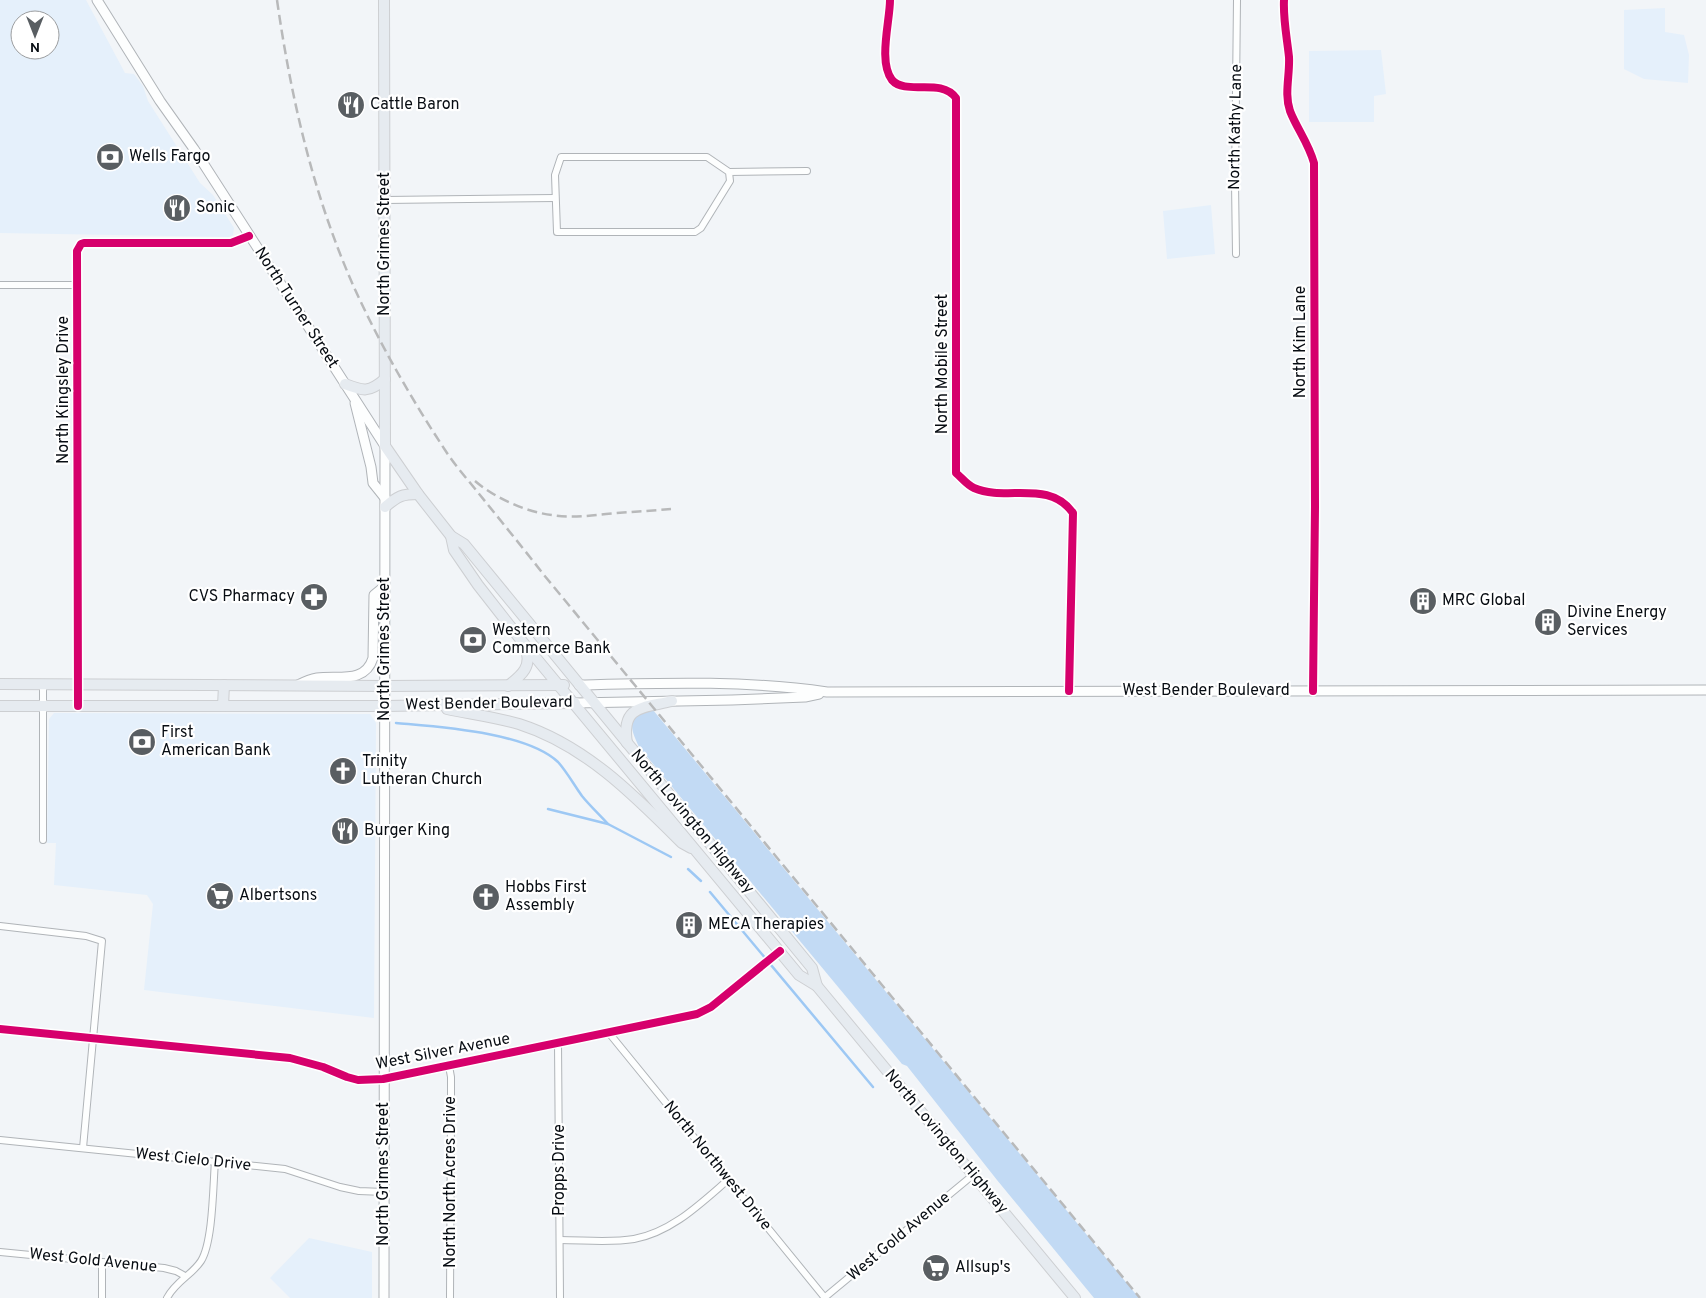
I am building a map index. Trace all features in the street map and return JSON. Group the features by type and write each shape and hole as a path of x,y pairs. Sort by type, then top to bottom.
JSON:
{"main road":[{"name":"North Turner Street","path":"97,0 160,101 194,149 344,384 418,494 451,536 464,544 578,685"},
{"name":"North Grimes Street","path":"384,0 386,446 383,1079 384,1298"},
{"path":"344,384 360,390 368,390 376,387 385,379"},
{"path":"354,398 360,431 371,467 373,483 386,502 405,494 418,494"},
{"name":"North Turner Street","path":"451,536 454,550 478,585 521,640 575,703"},
{"path":"298,685 316,678 352,676 366,671 373,658 374,595 385,586"},
{"path":"508,686 523,674 528,663 528,654 521,640"},
{"name":"West Bender Boulevard","path":"0,684 508,686 700,683 806,689 827,692 1706,690"},
{"path":"223,706 224,685"},
{"name":"North Lovington Highway","path":"578,685 812,968 817,986"},
{"name":"West Bender Boulevard","path":"0,706 386,706 593,703 805,696 827,692"},
{"path":"627,744 624,728 633,712 640,708 672,701"},
{"name":"North Lovington Highway","path":"575,703 799,975 817,986 1074,1298"},
{"path":"424,705 500,719 521,725 560,742 598,765 613,777 682,843 697,852"}],"street":[{"name":"North Mobile Street","path":"890,0 886,53 888,74 894,82 906,86 934,87 952,92 956,98 956,473 974,488 987,492 1038,494 1055,498 1066,504 1073,513 1069,691"},
{"name":"North Kathy Lane","path":"1236,254 1237,0"},
{"name":"North Kim Lane","path":"1284,0 1289,59 1288,98 1290,109 1307,141 1314,163 1315,507 1313,691"},
{"path":"729,172 730,181 701,228 690,233 557,232 555,175 562,157 707,157 729,172 807,171"},
{"path":"385,200 555,198"},
{"name":"North Kingsley Drive","path":"78,706 77,251 81,244 84,243 231,243 249,236"},
{"path":"0,284 77,285"},
{"path":"42,840 43,684"},
{"path":"0,926 86,936 102,941 83,1148"},
{"name":"West Silver Avenue","path":"0,1029 290,1058 323,1067 358,1080 383,1079 697,1014 711,1007 780,951"},
{"name":"North Northwest Drive","path":"608,1033 825,1298"},
{"name":"Propps Drive","path":"558,1043 560,1298"},
{"name":"North North Acres Drive","path":"449,1066 451,1077 450,1298"},
{"name":"West Cielo Drive","path":"0,1140 285,1169 340,1187 359,1191 384,1192"},
{"path":"167,1298 174,1287 200,1263 206,1250 216,1161"},
{"name":"West Gold Avenue","path":"825,1298 973,1175"},
{"path":"560,1240 634,1238 657,1232 677,1221 728,1180"},
{"name":"West Gold Avenue","path":"0,1252 164,1268 185,1276"},
{"path":"102,1262 102,1298"}],"shaded area":[{"path":"0,0 86,0 125,73 134,74 143,86 148,101 200,183 213,195 234,228 233,235 229,237 0,233"},
{"path":"1665,8 1665,32 1684,35 1689,55 1688,83 1644,79 1624,69 1624,10"},
{"path":"1381,50 1386,94 1374,96 1374,122 1309,122 1309,51"},
{"path":"1211,205 1215,254 1167,259 1163,211"},
{"path":"641,710 653,710 1139,1298 1094,1298 907,1066 902,1064 639,747 634,736 632,723"},
{"path":"54,713 370,714 376,723 374,1018 144,990 153,904 147,895 54,885 56,843 47,843 49,719"},
{"path":"309,1238 372,1252 372,1298 290,1298 270,1278"}],"waterway":[{"path":"396,723 481,733 525,744 544,752 558,762 582,796 608,824"},
{"path":"548,809 608,824 671,857"},
{"path":"688,869 701,881"},
{"path":"710,892 873,1087"}],"railway":[{"path":"277,0 289,73 305,145 326,216 339,251 363,307 385,350 421,413 447,453 544,575 1140,1298"},
{"path":"475,481 511,503 532,511 552,515 579,516 671,509"}],"cycle path":[{"path":"890,0 885,52 888,72 892,80 898,85 906,87 942,89 950,92 956,98 956,473 971,487 986,492 1040,494 1052,497 1063,503 1073,513 1069,691"},
{"path":"1284,0 1289,57 1288,105 1314,163 1315,507 1313,691"},
{"path":"78,706 77,251 81,244 84,243 231,243 249,236"},
{"path":"0,1029 290,1058 323,1067 358,1080 383,1079 697,1014 711,1007 780,951"}],"place":[{"name":"Cattle Baron","path":"351,105"},
{"name":"Wells Fargo","path":"110,157"},
{"name":"Sonic","path":"177,208"},
{"name":"CVS Pharmacy","path":"314,597"},
{"name":"MRC Global","path":"1423,601"},
{"name":"Divine Energy Services","path":"1548,622"},
{"name":"Western Commerce Bank","path":"473,640"},
{"name":"First American Bank","path":"142,742"},
{"name":"Trinity Lutheran Church","path":"343,771"},
{"name":"Burger King","path":"345,831"},
{"name":"Albertsons","path":"220,896"},
{"name":"Hobbs First Assembly","path":"486,897"},
{"name":"MECA Therapies","path":"689,925"},
{"name":"Allsup's","path":"936,1268"}]}
